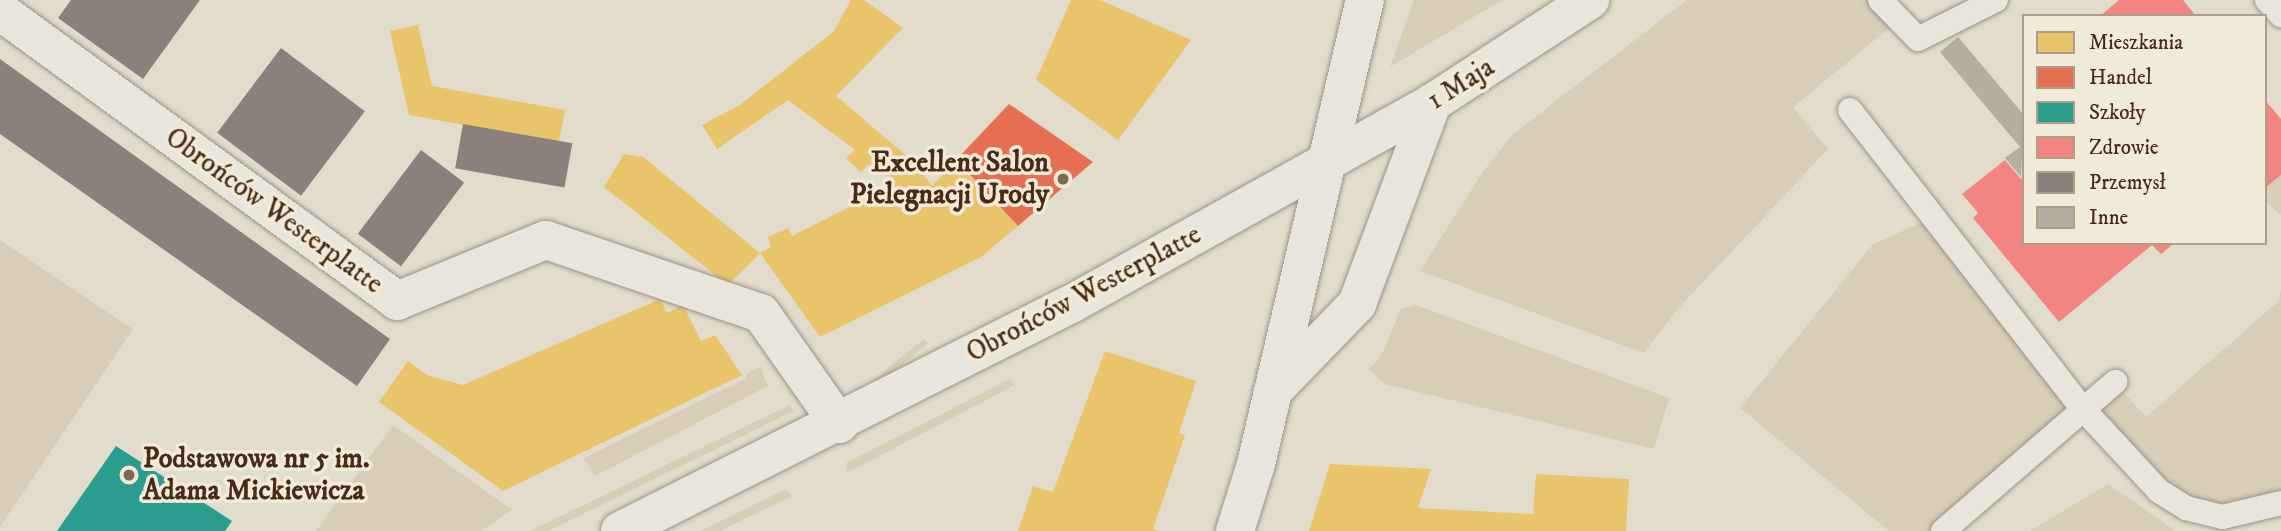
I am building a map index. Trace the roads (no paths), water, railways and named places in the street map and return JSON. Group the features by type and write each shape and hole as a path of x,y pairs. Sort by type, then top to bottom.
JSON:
{"street":[{"name":"1 Maja","path":"1327,160 1432,103 1588,1"},
{"path":"1235,531 1327,160 1356,3"},
{"name":"Obrońców Westerplatte","path":"0,11 397,301 546,240 761,313 839,424"},
{"path":"1271,393 1357,304 1432,103"},
{"name":"Obrońców Westerplatte","path":"621,531 839,424 1073,303 1327,160"}],"lane":[{"path":"1880,0 1918,39 1996,0"},
{"path":"2267,0 2281,15"},
{"path":"1850,110 2083,409 2159,491 2186,508 2222,517 2281,503"},
{"path":"1943,531 2115,382"}],"place":[{"name":"Excellent Salon Pielegnacji Urody","path":"1063,179"},
{"name":"Podstawowa nr 5 im. Adama Mickiewicza","path":"129,475"}]}
